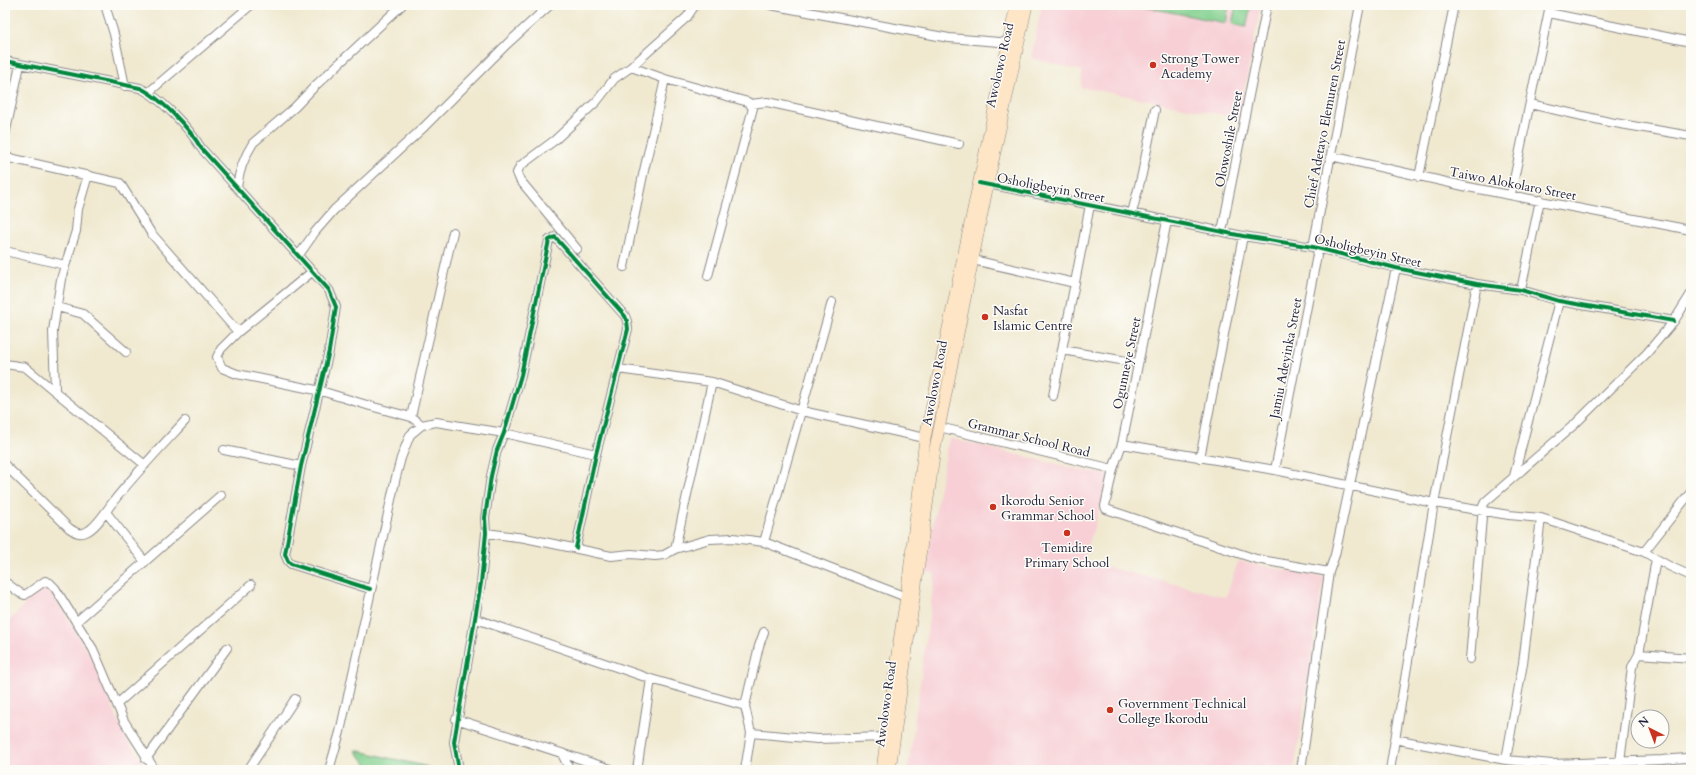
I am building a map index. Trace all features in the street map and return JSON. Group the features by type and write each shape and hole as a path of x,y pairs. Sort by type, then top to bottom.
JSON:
{"main road":[{"name":"Awolowo Road","path":"1013,44 1016,5"},
{"name":"Awolowo Road","path":"882,770 906,597 925,438 1013,44 1027,5"},
{"name":"Awolowo Road","path":"890,770 939,427 973,260 983,183"}],"street":[{"path":"105,5 114,34 125,86"},
{"path":"149,92 251,5"},
{"path":"237,187 239,172 248,150 253,144 295,107 316,85 402,5"},
{"path":"299,255 315,232 334,210 424,127 507,44 550,5"},
{"path":"577,249 520,180 517,173 520,166 555,140 597,101 614,79 630,68 687,17 695,5"},
{"path":"770,5 949,38 1013,44"},
{"name":"Olowoshile Street","path":"1222,231 1266,5"},
{"name":"Chief Adetayo Elemuren Street","path":"1316,249 1331,156 1360,5"},
{"path":"1419,177 1454,5"},
{"path":"1510,194 1549,9 1691,42"},
{"path":"5,61 140,88 149,92 191,132 201,148 329,290 336,307 329,351 321,390 301,466 285,554 291,564 370,589"},
{"path":"5,135 20,65"},
{"path":"630,68 751,104 767,102 959,144"},
{"path":"624,267 643,176 666,79"},
{"path":"708,276 753,108 751,104"},
{"path":"1530,104 1608,122 1691,136"},
{"path":"1132,213 1142,174 1155,110"},
{"name":"Taiwo Alokolaro Street","path":"1331,156 1419,177 1691,230"},
{"path":"5,157 120,183 151,233 238,332"},
{"path":"55,390 53,331 58,295 65,264 76,231 78,209 88,175"},
{"name":"Osholigbeyin Street","path":"983,183 1242,236 1316,249 1396,268 1477,284 1521,290 1559,301 1674,321"},
{"path":"1521,290 1540,200"},
{"path":"1053,396 1090,204"},
{"name":"Ogunneye Street","path":"1167,221 1122,444 1113,470 1105,506 1106,509 1256,558 1329,572"},
{"path":"411,417 453,232"},
{"path":"1200,458 1242,236"},
{"path":"459,770 454,742 456,719 476,619 486,533 485,518 491,476 497,450 504,433 521,375 549,240 555,238 628,321 628,329 596,454 576,548"},
{"name":"Jamiu Adeyinka Street","path":"1275,470 1316,249"},
{"path":"5,251 65,264"},
{"path":"973,260 1075,283"},
{"path":"1301,770 1329,572 1335,555 1396,268"},
{"path":"313,271 238,332 221,349 217,357 222,368 237,374 321,390 370,406 411,417 422,425"},
{"path":"1390,770 1434,503 1477,284"},
{"path":"1470,659 1483,510 1485,502 1575,424 1647,353 1674,321 1691,294"},
{"path":"1514,476 1559,301"},
{"path":"764,542 832,302"},
{"path":"57,307 83,314 126,352"},
{"path":"1062,350 1138,363"},
{"path":"5,364 25,367 145,465"},
{"path":"618,369 712,382 802,411 925,438"},
{"path":"676,549 712,382"},
{"path":"5,465 69,528 76,533 82,533 88,531 106,512 145,465 185,421"},
{"path":"329,770 340,732 370,589 401,458 410,436 422,425 436,422 504,433 596,454"},
{"name":"Grammar School Road","path":"939,427 1113,470"},
{"path":"1122,444 1275,470 1434,503 1509,515 1541,518 1644,552 1691,576"},
{"path":"224,450 301,466"},
{"path":"1644,552 1691,492"},
{"path":"76,622 221,496"},
{"path":"106,512 145,562"},
{"path":"1506,760 1523,663 1541,518"},
{"path":"486,533 525,538 611,556 642,554 655,556 664,555 676,549 710,539 733,538 764,542 906,597"},
{"path":"1616,765 1632,667 1639,654 1656,559"},
{"path":"5,582 25,595 40,583 45,581 50,583 62,596 93,649 124,721 155,770"},
{"path":"117,704 251,585"},
{"path":"476,619 651,678 745,706"},
{"path":"745,770 751,733 745,706 759,646 764,632"},
{"path":"146,758 227,648"},
{"path":"1639,654 1691,658"},
{"path":"637,770 651,678"},
{"path":"248,770 295,699"},
{"path":"456,719 614,770"},
{"path":"751,733 816,739 887,737"},
{"path":"1394,739 1506,760 1552,764 1616,765 1686,758 1691,756"},
{"path":"562,754 570,770"}],"shaded area":[{"name":"Strong Tower Academy","path":"1042,5 1261,5 1239,118 1081,87 1082,71 1031,58"},
{"name":"Government Technical College Ikorodu","path":"949,438 1086,471 1108,474 1098,515 1083,561 1226,597 1238,561 1324,577 1294,770 908,770 935,574 926,572 932,529"},
{"path":"45,584 53,593 92,659 126,738 148,770 5,770 5,625"}],"green space":[{"path":"1134,5 1229,5 1226,23"},
{"path":"1236,5 1251,5 1246,27 1232,24"},
{"path":"355,750 428,767 430,770 371,770"}],"cycle path":[{"path":"5,61 140,88 148,92 174,114 190,132 201,148 329,290 336,307 329,351 301,466 285,554 291,564 370,589"},
{"path":"979,183 1243,236 1313,247 1396,268 1477,284 1521,290 1559,301 1674,321"},
{"path":"459,770 454,742 481,583 486,533 485,518 491,476 497,450 504,433 521,375 549,240 555,237 625,316 628,329 596,454 576,548"}],"place":[{"name":"Strong Tower Academy","path":"1153,65"},
{"name":"Nasfat Islamic Centre","path":"985,317"},
{"name":"Ikorodu Senior Grammar School","path":"993,507"},
{"name":"Temidire Primary School","path":"1067,533"},
{"name":"Government Technical College Ikorodu","path":"1110,710"}]}
